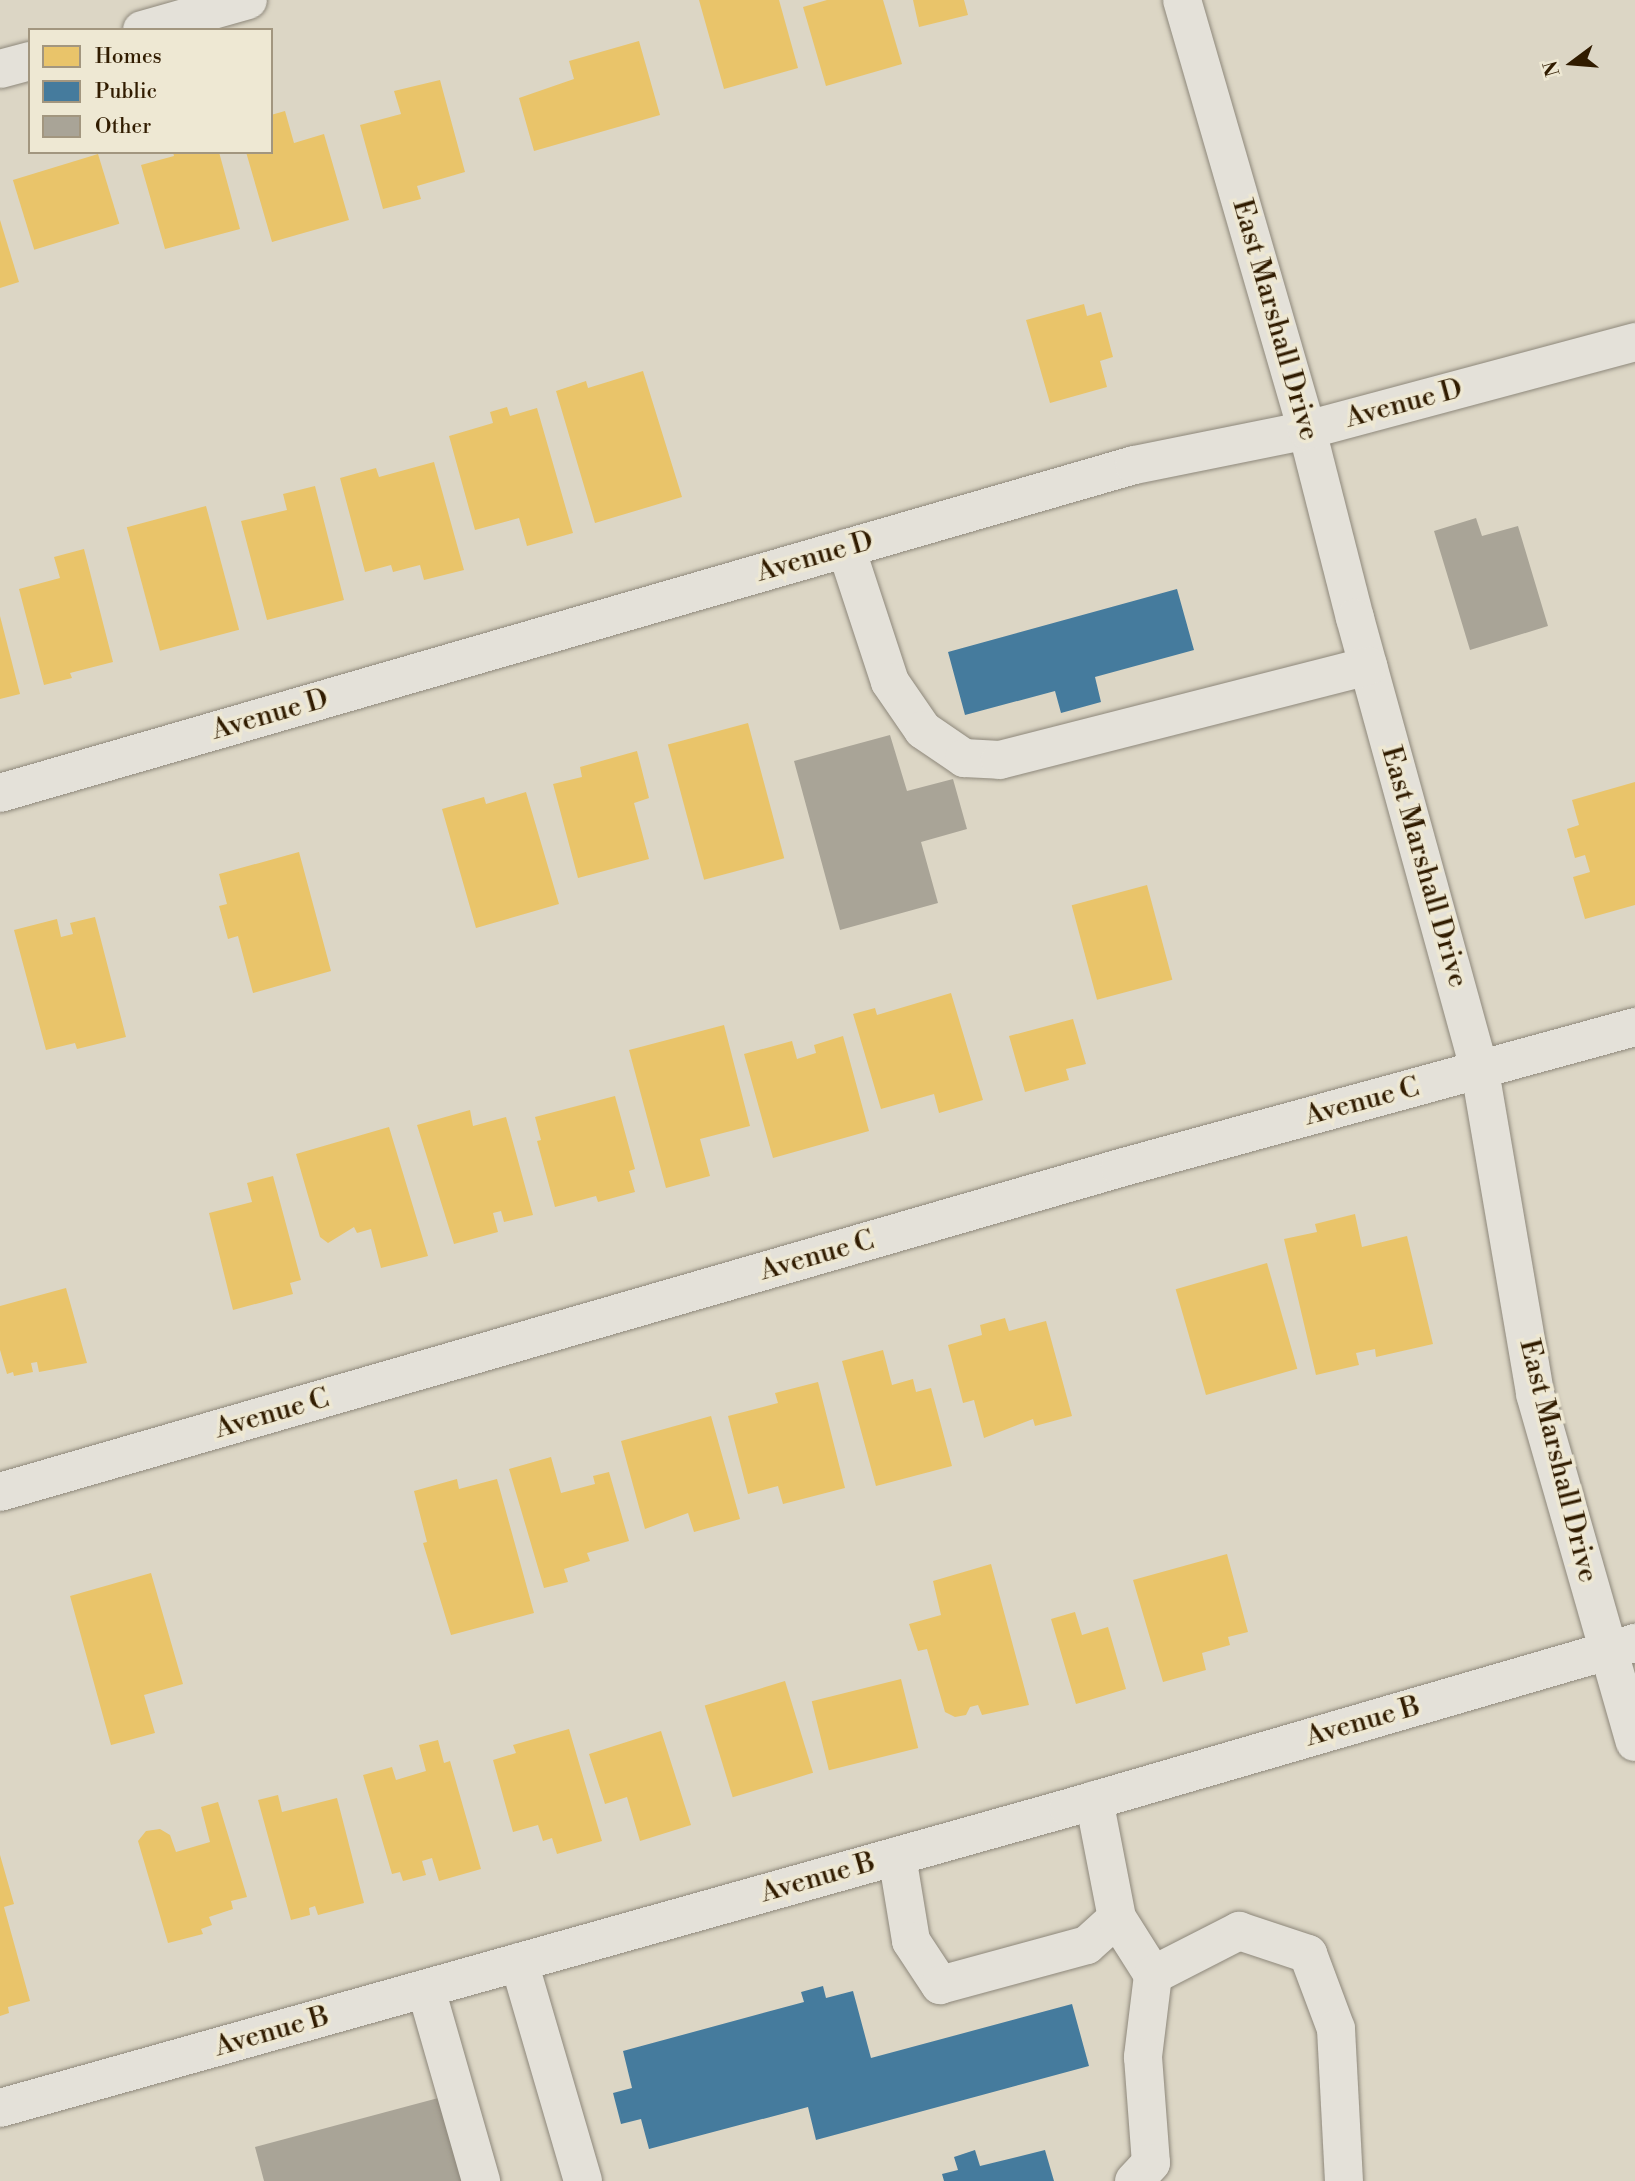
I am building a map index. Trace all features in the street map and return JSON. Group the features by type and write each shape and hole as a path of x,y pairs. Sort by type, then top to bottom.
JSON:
{"street":[{"path":"149,28 248,0"},
{"name":"East Marshall Drive","path":"1182,0 1307,430 1368,666 1480,1070 1535,1394 1622,1647 1635,1742"},
{"path":"0,69 28,62"},
{"name":"Avenue D","path":"0,793 1133,465 1307,430 1635,342"},
{"path":"846,548 890,682 923,730 964,758 1000,760 1368,666"},
{"name":"Avenue C","path":"0,1492 1120,1168 1635,1027"},
{"name":"Avenue B","path":"0,2108 897,1856 1622,1647"},
{"path":"1094,1800 1117,1918 1153,1975 1143,2057 1151,2163 1134,2181"},
{"path":"897,1856 911,1941 940,1985 1087,1945 1117,1918"},
{"path":"1153,1975 1239,1931 1308,1954 1336,2029 1344,2181"},
{"path":"519,1962 583,2181"},
{"path":"426,1989 481,2181"}],"building: Homes":[{"path":"699,0 779,0 798,68 724,89"},
{"path":"827,0 883,0 902,64 826,86 803,7"},
{"path":"913,0 964,0 968,15 919,27"},
{"path":"639,41 660,115 534,151 519,98 574,79 569,61"},
{"path":"440,80 465,172 417,186 421,199 383,209 360,125 401,114 394,91"},
{"path":"285,111 294,143 324,134 349,220 272,242 247,154 273,154 273,114"},
{"path":"98,154 119,224 34,250 13,180"},
{"path":"220,154 240,229 165,249 141,165 174,156"},
{"path":"0,220 19,282 0,288"},
{"path":"1084,304 1087,316 1101,312 1113,357 1100,361 1107,387 1050,403 1026,320"},
{"path":"643,371 682,497 595,523 556,391 586,381 588,388"},
{"path":"507,407 510,416 537,408 573,533 527,546 519,518 475,530 449,436 493,423 490,412"},
{"path":"434,462 464,570 424,580 420,565 393,572 391,565 365,572 340,478 376,468 379,477"},
{"path":"315,486 344,600 267,620 241,521 287,510 283,494"},
{"path":"206,506 239,630 160,651 127,527"},
{"path":"84,549 113,662 70,673 72,678 44,685 19,589 60,578 54,557"},
{"path":"0,616 20,694 0,699"},
{"path":"748,723 784,858 704,880 668,744"},
{"path":"637,751 649,798 634,803 649,859 578,878 553,784 582,777 580,767"},
{"path":"1635,782 1635,905 1585,919 1573,877 1590,872 1585,855 1575,858 1567,829 1579,825 1572,800"},
{"path":"526,792 559,904 476,928 442,809 484,797 486,804"},
{"path":"299,852 331,971 253,993 238,936 228,939 219,906 227,904 219,874"},
{"path":"1147,885 1172,980 1097,1000 1072,905"},
{"path":"95,917 126,1037 77,1049 75,1043 46,1050 14,930 57,919 61,937 73,934 70,923"},
{"path":"951,993 983,1100 939,1113 934,1094 881,1109 853,1014 875,1008 877,1015"},
{"path":"1073,1019 1086,1064 1066,1069 1069,1080 1025,1092 1009,1036"},
{"path":"724,1025 750,1126 700,1139 710,1176 666,1188 629,1050"},
{"path":"843,1036 869,1131 773,1158 744,1054 792,1041 797,1059 816,1053 814,1045"},
{"path":"615,1096 635,1169 629,1171 635,1192 598,1202 596,1196 555,1207 537,1141 541,1140 535,1117"},
{"path":"470,1110 473,1126 506,1117 533,1215 504,1222 501,1211 493,1213 498,1232 454,1244 417,1125"},
{"path":"389,1127 428,1256 381,1268 371,1229 357,1233 354,1227 328,1243 320,1237 296,1154"},
{"path":"273,1176 301,1280 290,1283 293,1294 233,1310 209,1213 252,1202 247,1183"},
{"path":"1355,1214 1362,1247 1407,1236 1433,1344 1376,1357 1375,1349 1356,1353 1359,1365 1316,1375 1284,1239 1317,1232 1315,1224"},
{"path":"1267,1263 1297,1369 1206,1395 1176,1289"},
{"path":"66,1288 87,1363 39,1372 37,1362 31,1363 33,1372 14,1376 13,1372 7,1374 0,1350 0,1306"},
{"path":"1005,1318 1009,1331 1046,1321 1072,1416 1035,1426 1033,1419 984,1438 974,1400 963,1403 948,1345 982,1335 980,1325"},
{"path":"883,1350 892,1385 913,1379 916,1392 931,1388 952,1466 876,1486 842,1361"},
{"path":"818,1382 845,1488 783,1504 778,1486 748,1494 728,1416 778,1403 775,1393"},
{"path":"711,1416 740,1519 694,1532 688,1513 645,1529 621,1441"},
{"path":"551,1457 561,1493 595,1484 593,1476 609,1472 629,1541 587,1553 590,1561 564,1569 568,1582 544,1588 509,1469"},
{"path":"457,1479 459,1489 497,1479 534,1613 451,1635 423,1543 427,1542 414,1491"},
{"path":"1227,1554 1248,1632 1228,1637 1230,1645 1202,1653 1206,1670 1163,1682 1133,1580"},
{"path":"991,1564 1029,1705 982,1715 978,1705 970,1707 966,1715 955,1717 945,1712 927,1649 918,1651 909,1624 941,1615 933,1581"},
{"path":"151,1573 183,1684 144,1695 155,1733 111,1745 70,1596"},
{"path":"1075,1612 1082,1635 1108,1627 1126,1689 1076,1704 1051,1619"},
{"path":"901,1679 918,1748 829,1770 812,1701"},
{"path":"785,1681 813,1773 733,1797 705,1706"},
{"path":"569,1729 602,1841 557,1854 552,1838 543,1841 538,1825 513,1832 493,1760 516,1753 513,1745"},
{"path":"661,1731 691,1825 640,1841 627,1797 605,1804 589,1754"},
{"path":"438,1740 444,1763 450,1761 481,1869 439,1881 432,1858 422,1861 426,1875 403,1881 400,1872 392,1874 363,1775 392,1767 396,1780 426,1771 419,1745"},
{"path":"278,1795 282,1812 337,1798 364,1903 318,1915 315,1906 309,1908 310,1915 291,1920 258,1800"},
{"path":"218,1802 247,1897 231,1901 233,1909 209,1917 212,1925 201,1929 203,1934 168,1943 138,1841 146,1831 160,1829 170,1835 176,1852 210,1842 201,1807"},
{"path":"0,1855 14,1904 4,1907 30,2001 8,2007 9,2013 0,2016"}],"building: Public":[{"path":"1177,589 1194,650 1095,677 1101,702 1061,713 1055,691 965,715 948,652"},
{"path":"823,1986 826,1998 853,1991 871,2058 1072,2004 1089,2066 816,2140 808,2107 649,2149 641,2119 621,2124 613,2093 632,2088 623,2051 804,2002 801,1992"},
{"path":"975,2150 980,2166 1045,2150 1054,2181 944,2181 942,2174 958,2170 954,2157"}],"building: Other":[{"path":"1476,518 1482,536 1518,526 1548,626 1470,650 1434,531"},
{"path":"890,735 907,791 953,779 967,829 921,842 938,903 840,930 794,761"},
{"path":"442,2097 465,2181 264,2181 255,2147"}]}
